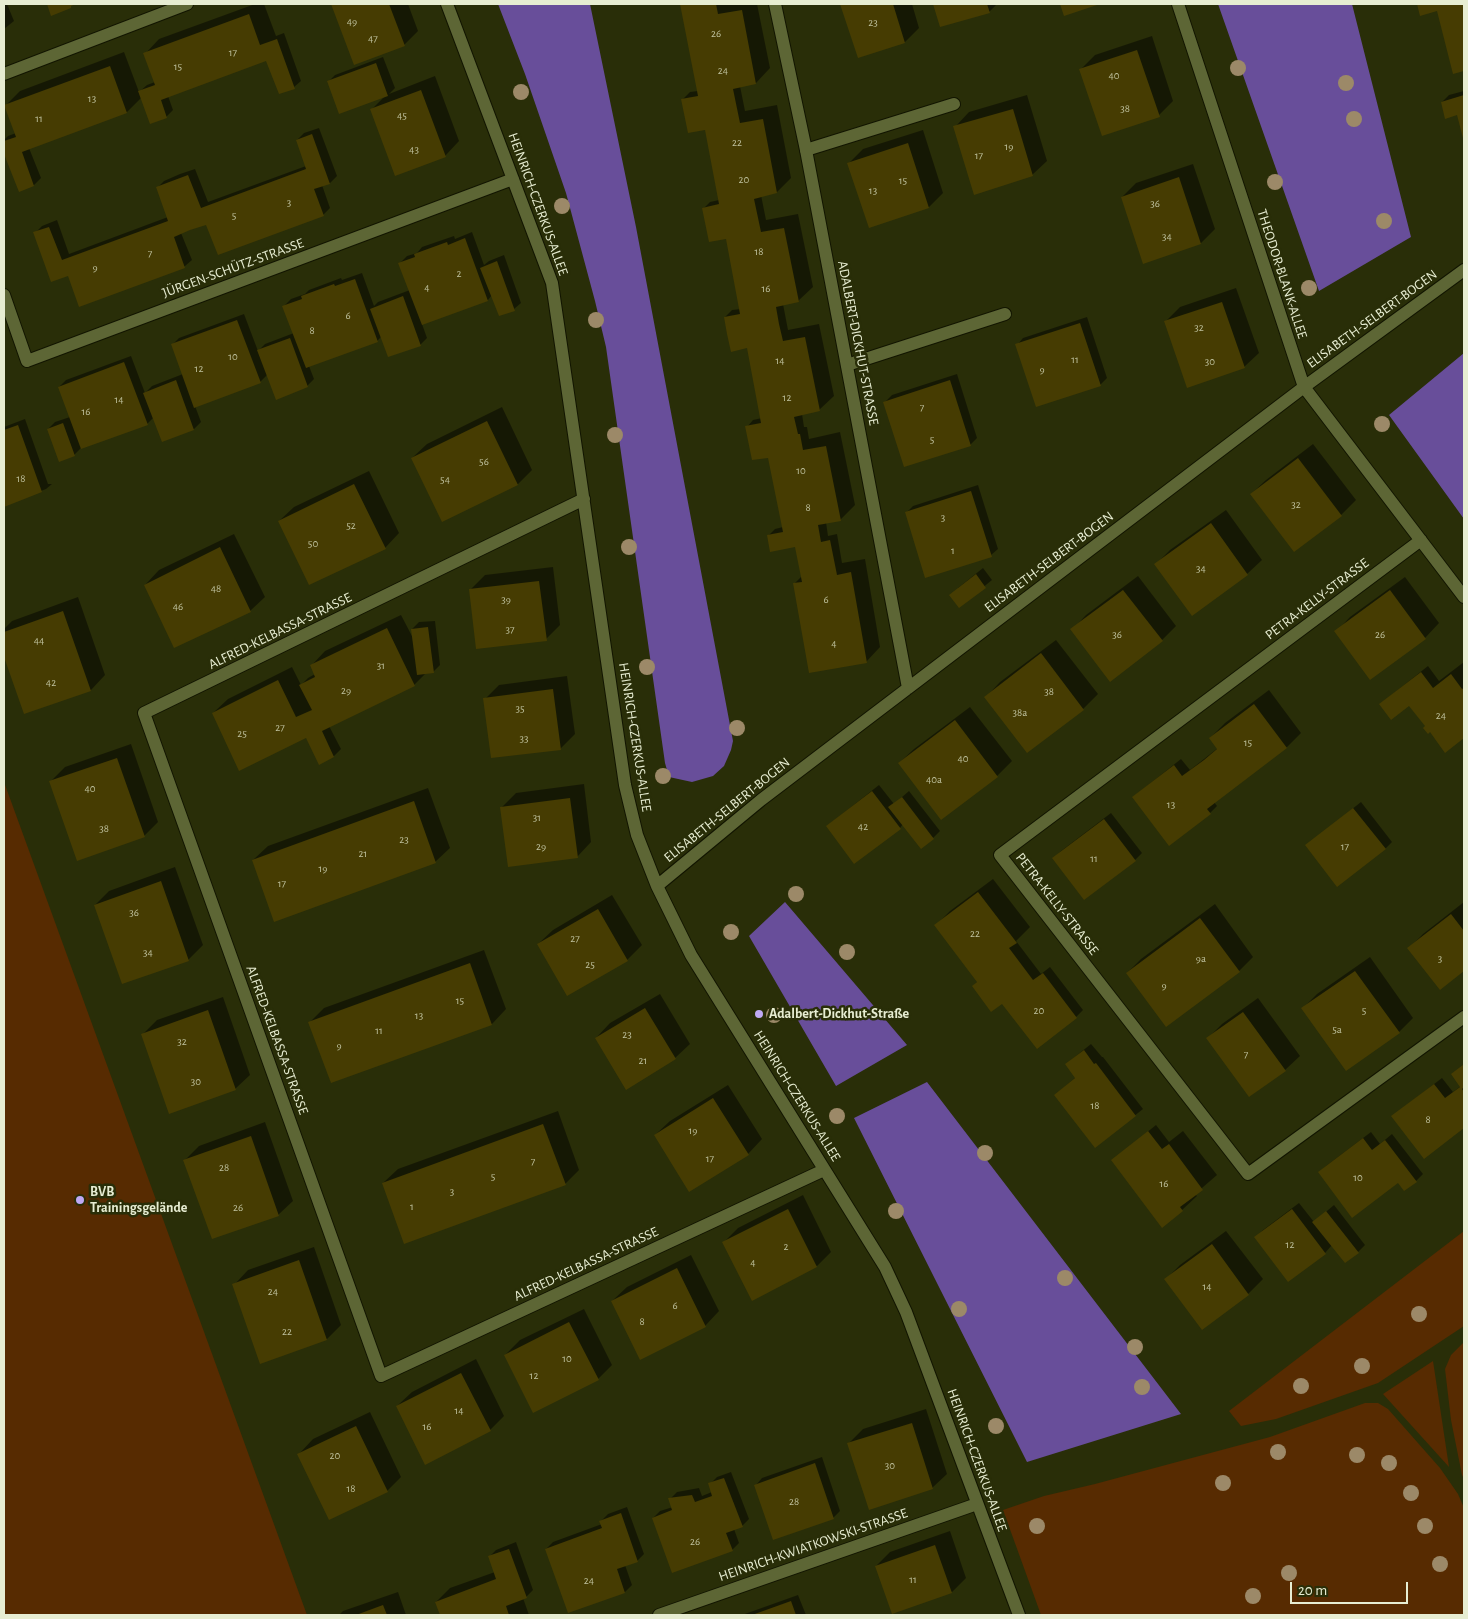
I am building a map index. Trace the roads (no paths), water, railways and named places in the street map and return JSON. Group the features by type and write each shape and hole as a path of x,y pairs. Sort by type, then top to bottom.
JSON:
{"street":[{"path":"4,74 187,4"},
{"name":"HEINRICH-CZERKUS-ALLEE","path":"446,4 552,283 625,785 637,834 657,886 691,955 885,1267 906,1312 1019,1615"},
{"name":"ADALBERT-DICKHUT-STRASSE","path":"775,4 806,150 908,688"},
{"name":"THEODOR-BLANK-ALLEE","path":"1178,4 1304,387 1464,597"},
{"path":"806,150 954,104"},
{"name":"JÜRGEN-SCHÜTZ-STRASSE","path":"4,296 27,361 513,179"},
{"name":"ELISABETH-SELBERT-BOGEN","path":"657,886 761,800 1304,387 1464,270"},
{"path":"847,365 1005,314"},
{"name":"ALFRED-KELBASSA-STRASSE","path":"584,499 144,714 381,1376 824,1170"},
{"name":"PETRA-KELLY-STRASSE","path":"1421,540 1000,855 1248,1174 1464,1017"},
{"name":"HEINRICH-KWIATKOWSKI-STRASSE","path":"659,1615 977,1504"}],"place":[{"name":"Adalbert-Dickhut-Straße","path":"759,1014"},
{"name":"BVB Trainingsgelände","path":"80,1200"}]}
